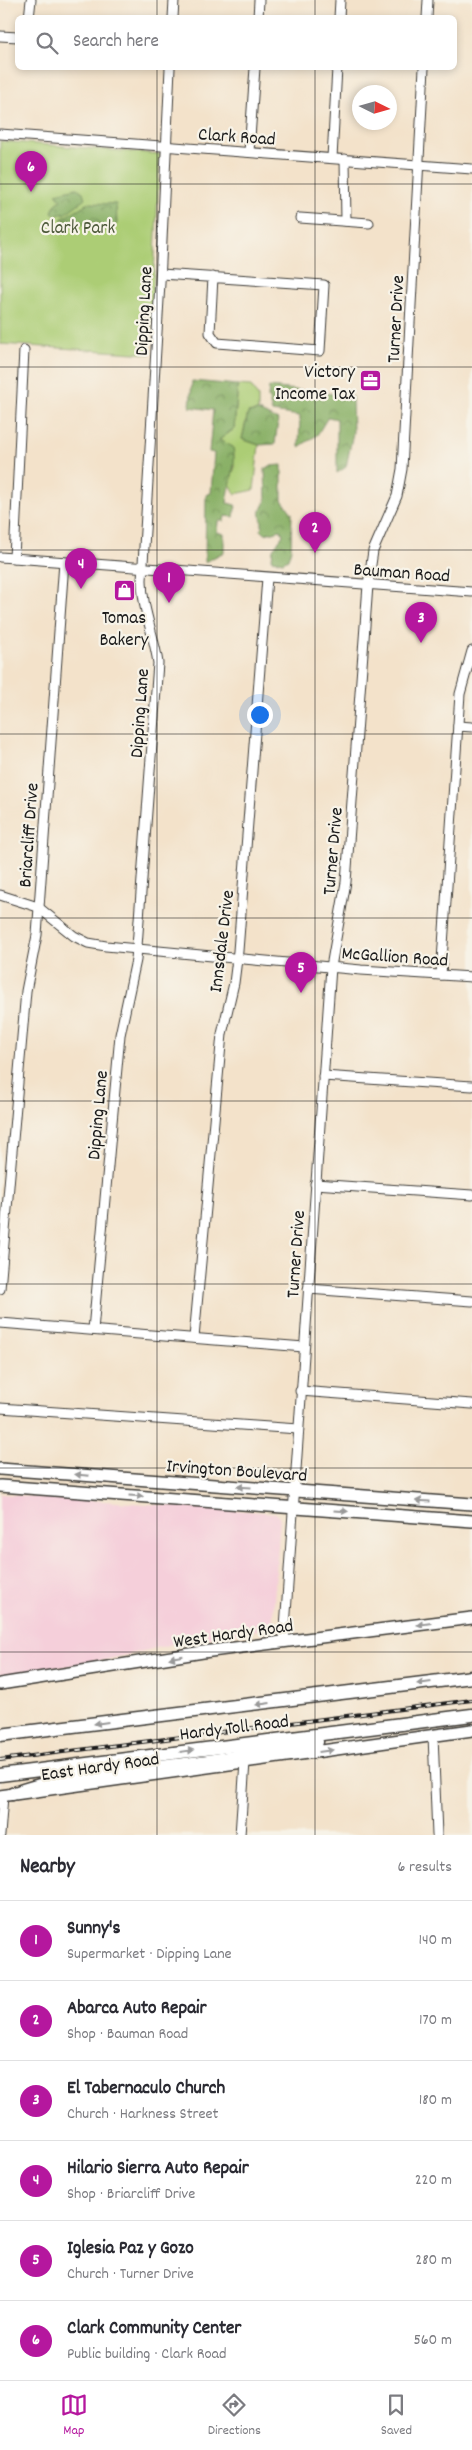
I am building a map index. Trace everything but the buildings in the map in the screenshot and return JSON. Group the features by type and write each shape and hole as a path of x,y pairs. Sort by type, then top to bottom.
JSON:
{"highway":[{"name":"Hardy Toll Road","path":"0,1735 472,1677"},
{"name":"Hardy Toll Road","path":"0,1775 472,1715"},
{"path":"5,1795 32,1787 95,1775 194,1763 323,1741 359,1728"}],"main road":[{"name":"Irvington Boulevard","path":"0,1469 472,1504"},
{"path":"49,1472 49,1490"},
{"path":"172,1499 173,1482"},
{"name":"Irvington Boulevard","path":"0,1486 472,1521"},
{"path":"384,1498 384,1514"},
{"name":"West Hardy Road","path":"0,1684 284,1642 472,1618"},
{"name":"East Hardy Road","path":"5,1795 472,1730"}],"street":[{"path":"29,15 30,0"},
{"path":"173,15 174,0"},
{"path":"258,15 259,0"},
{"path":"339,15 340,0"},
{"path":"427,15 428,0"},
{"path":"0,36 15,37"},
{"name":"Dipping Lane","path":"94,1330 120,1035 137,950 158,663 156,646 143,604 143,568 161,274 170,70"},
{"path":"250,152 255,70"},
{"path":"332,158 337,70"},
{"name":"Turner Drive","path":"284,1642 330,967 346,882 368,585 373,551 389,517 400,482 424,70"},
{"name":"Clark Road","path":"0,134 472,169"},
{"path":"345,159 346,221"},
{"path":"300,218 369,223"},
{"path":"161,274 213,277 324,285 320,351 217,343 210,333 213,277"},
{"path":"14,558 24,350"},
{"name":"Bauman Road","path":"0,557 472,592"},
{"name":"Briarcliff Drive","path":"0,1289 26,991 35,952 64,562"},
{"name":"Innsdale Drive","path":"194,1338 222,1034 234,983 237,960 267,578"},
{"path":"441,975 460,694 472,651"},
{"path":"458,726 472,727"},
{"name":"McGallion Road","path":"0,895 38,907 74,936 88,942 137,950 237,960 472,976"},
{"path":"323,1076 472,1086"},
{"path":"316,1184 472,1195"},
{"path":"308,1289 472,1301"},
{"path":"0,1323 304,1347"},
{"path":"300,1391 472,1404"},
{"path":"0,1408 298,1429"},
{"path":"433,1736 437,1835"},
{"path":"240,1835 245,1762"},
{"path":"0,1835 5,1795"}],"shaded area":[{"path":"0,1494 276,1513 280,1519 272,1628 186,1641 97,1662 0,1676"}],"green space":[{"name":"Clark Park","path":"0,141 160,154 150,354 0,344"},
{"path":"77,188 83,192 85,199 66,213 56,215 52,212 55,205 61,200 56,193"},
{"path":"88,203 116,204 117,224 103,231 99,222 79,224 61,219"},
{"path":"192,381 238,385 234,429 219,440 233,447 233,468 227,503 236,505 234,517 225,516 224,521 218,521 217,532 224,534 224,552 205,562 206,495 211,493 214,453 209,452 213,410 190,407"},
{"path":"238,385 251,386 258,397 258,411 248,413 242,439 259,445 254,490 235,494 229,482 235,467 219,440 234,429"},
{"path":"269,387 352,396 353,433 346,467 337,473 337,419 328,417 317,435 299,447 300,416 272,412 268,397"},
{"path":"258,411 278,420 275,444 259,445 242,439 248,413"},
{"path":"282,465 282,500 292,513 291,549 288,559 283,562 272,560 273,549 283,535 281,530 265,534 261,530 261,510 266,501 265,469 270,466"}],"railway":[{"path":"0,1760 472,1700"}],"place":[{"name":"Clark Community Center","path":"31,192"},
{"name":"Victory Income Tax","path":"371,381"},
{"name":"Abarca Auto Repair","path":"315,553"},
{"name":"Hilario Sierra Auto Repair","path":"81,589"},
{"name":"Tomas Bakery","path":"124,590"},
{"name":"Sunny's","path":"169,603"},
{"name":"El Tabernaculo Church","path":"421,643"},
{"name":"Iglesia Paz y Gozo","path":"301,993"}]}
